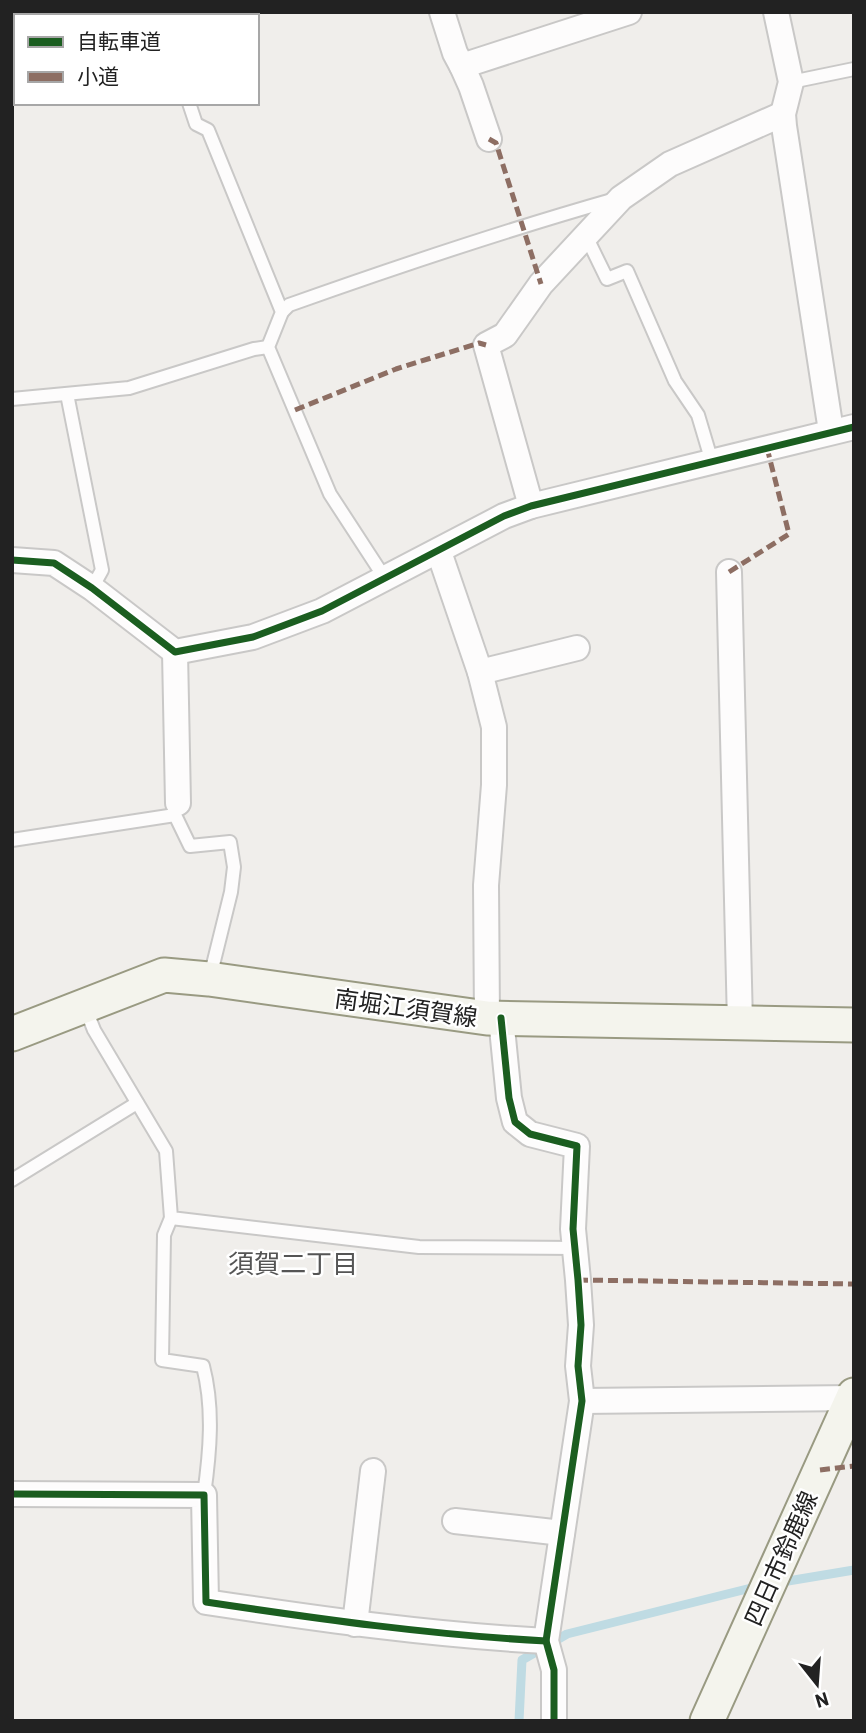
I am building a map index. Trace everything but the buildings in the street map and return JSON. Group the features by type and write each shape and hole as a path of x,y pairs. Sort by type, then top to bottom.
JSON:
{"main road":[{"name":"南堀江須賀線","path":"12,1034 164,975 494,1018 854,1025"},
{"name":"四日市鈴鹿線","path":"707,1721 853,1396"}],"street":[{"path":"442,12 454,52 471,86 489,139"},
{"path":"462,66 629,12"},
{"path":"12,560 54,563 92,588 175,652 253,637 286,626 386,580 504,516 531,506 842,429 783,114 791,82 776,12"},
{"path":"531,506 486,345 505,335 541,284 621,198 670,164 783,114"},
{"path":"439,552 480,672 494,727 495,756 486,885 494,1018 509,1098 515,1122 530,1134 577,1146 573,1229 581,1325 578,1366 582,1401 552,1612 534,1641"},
{"path":"729,572 740,1023"},
{"path":"480,672 577,648"},
{"path":"175,652 176,809"},
{"path":"582,1401 853,1396"},
{"path":"355,1624 373,1471"},
{"path":"12,1494 204,1495 206,1602 355,1624 534,1641"},
{"path":"455,1521 562,1533"},
{"path":"534,1641 554,1670 554,1721"}],"lane":[{"path":"791,82 854,69"},
{"path":"190,105 196,124 208,130 282,312"},
{"path":"386,580 330,494 268,347 282,312 289,305 521,226 621,198"},
{"path":"586,236 607,279 626,271 675,381 698,415 712,462"},
{"path":"12,393 13,399 129,388 268,347"},
{"path":"67,394 102,570 92,588"},
{"path":"12,840 176,809 190,846 230,842 234,867 209,979"},
{"path":"84,1005 94,1030 166,1151 171,1219 164,1235 162,1360 203,1366 208,1383 211,1449 204,1495"},
{"path":"12,1180 137,1103"},
{"path":"171,1219 419,1247 576,1248"}],"waterway":[{"path":"776,1583 854,1570"},
{"path":"519,1721 522,1660 567,1634 759,1586"}],"marked path":[{"path":"489,139 496,143 541,284"},
{"path":"295,410 396,369 479,343 486,345"},
{"path":"729,572 789,534 767,448"},
{"path":"578,1280 854,1284"},
{"path":"820,1470 854,1466"}],"cycle path":[{"path":"12,560 54,563 92,588 175,652 253,637 322,611 504,516 531,506 854,427"},
{"path":"501,1018 509,1098 515,1122 530,1134 577,1146 573,1229 581,1325 578,1366 582,1401 546,1641 554,1670 554,1721"},
{"path":"12,1494 204,1495 206,1602 418,1631 546,1641"}],"district":[{"name":"須賀二丁目","path":"293,1262"}]}
